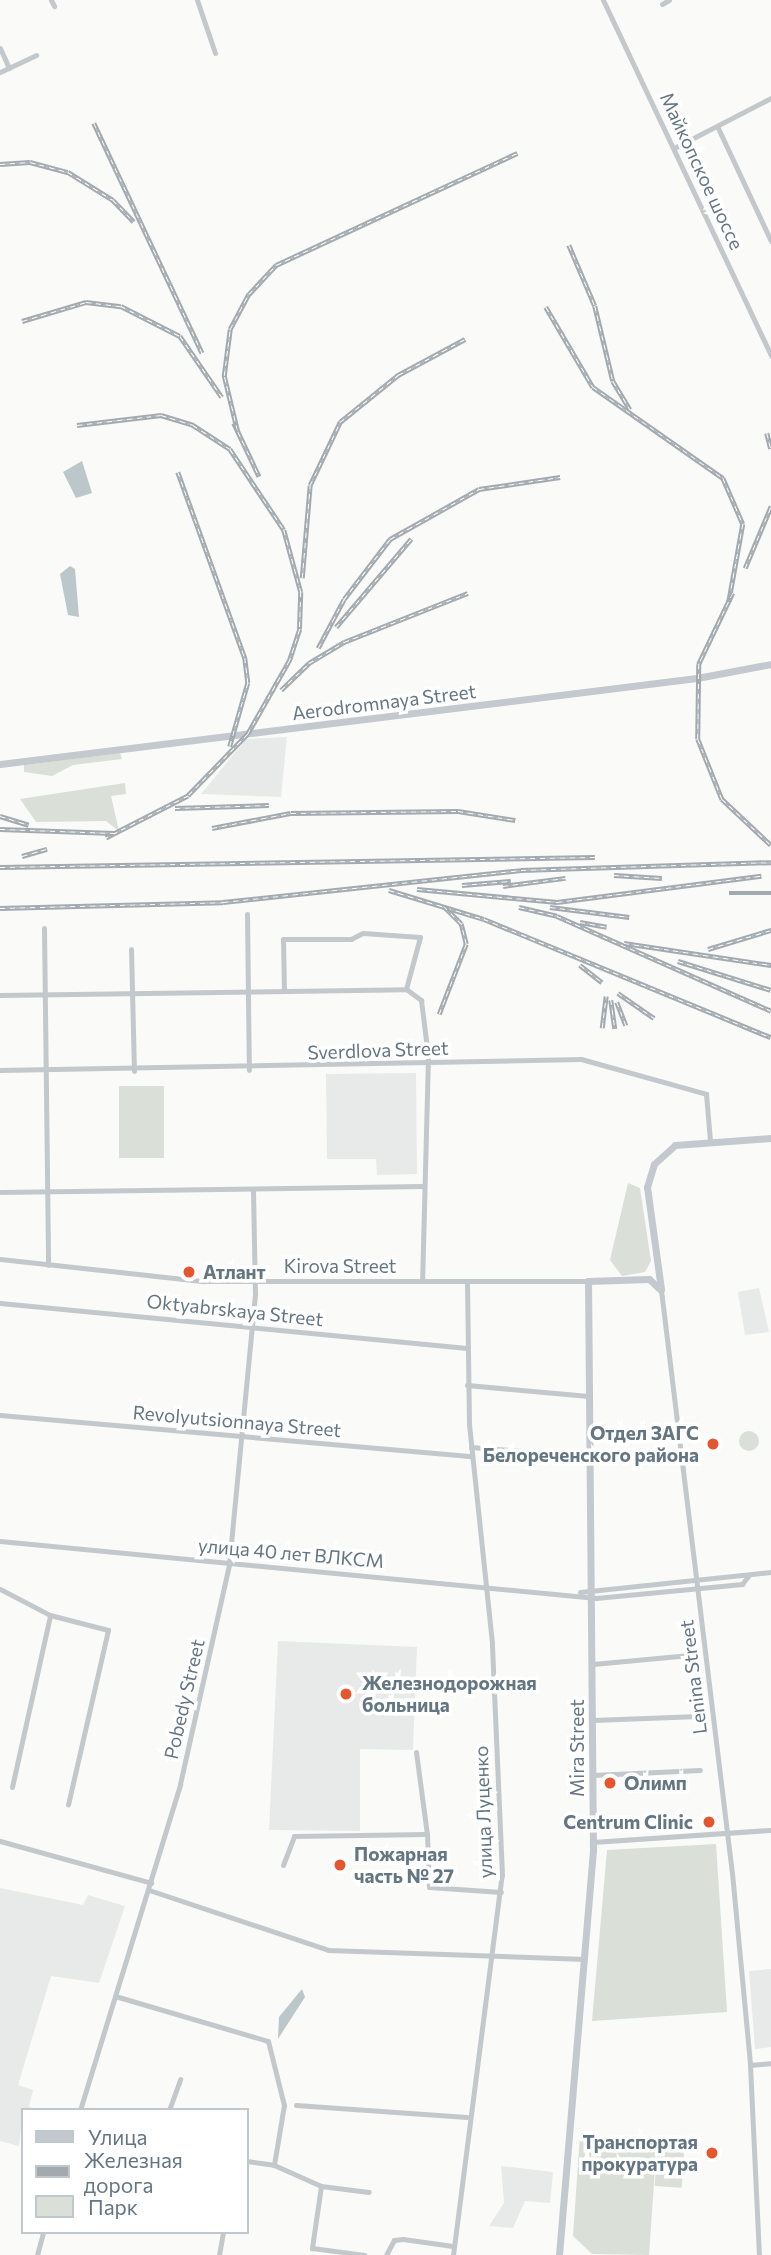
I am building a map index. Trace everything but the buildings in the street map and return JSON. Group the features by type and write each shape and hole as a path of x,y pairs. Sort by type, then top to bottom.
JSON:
{"main road":[{"name":"Aerodromnaya Street","path":"0,764 664,682 771,664"},
{"name":"Lenina Street","path":"661,1290 650,1170 675,1145 771,1138"},
{"path":"640,1278 650,1274 656,1257"},
{"path":"640,1278 661,1290"},
{"name":"Kirova Street","path":"588,1281 640,1278"},
{"name":"Mira Street","path":"559,2255 586,1959 593,1842 588,1281"}],"street":[{"path":"197,0 215,53"},
{"name":"Майкопское шоссе","path":"603,0 771,356"},
{"path":"662,4 669,0"},
{"path":"0,48 9,68"},
{"path":"0,72 36,55"},
{"path":"674,149 771,98"},
{"path":"718,128 771,241"},
{"path":"247,914 249,1070"},
{"path":"44,928 48,1265"},
{"path":"284,991 283,939 351,939 363,933 420,937 407,989"},
{"path":"131,949 134,1071"},
{"path":"0,995 407,989 421,1000 425,1064 422,1281"},
{"name":"Sverdlova Street","path":"0,1070 249,1070 581,1059 706,1094 710,1141"},
{"path":"0,1192 48,1196 423,1185"},
{"name":"Pobedy Street","path":"81,2108 151,1883 229,1564 256,1282 253,1190"},
{"name":"Kirova Street","path":"0,1259 256,1282 588,1281"},
{"name":"улица Луценко","path":"453,2255 467,2117 501,1892 488,1587 472,1457 467,1385 467,1282"},
{"name":"Lenina Street","path":"661,1290 727,1833 750,2065 759,2255"},
{"name":"Oktyabrskaya Street","path":"0,1303 467,1348"},
{"path":"467,1385 590,1396"},
{"name":"Revolyutsionnaya Street","path":"0,1415 472,1457"},
{"path":"471,1447 591,1456"},
{"name":"улица 40 лет ВЛКСМ","path":"0,1541 488,1587 579,1592 592,1597 742,1584 749,1575"},
{"name":"улица 40 лет ВЛКСМ","path":"579,1592 592,1586 771,1572"},
{"path":"0,1589 50,1615 108,1630 68,1804"},
{"path":"12,1787 50,1615"},
{"path":"593,1664 690,1655"},
{"path":"593,1720 699,1716"},
{"path":"416,1752 427,1834 429,1887 501,1892"},
{"path":"593,1775 700,1770"},
{"path":"593,1842 771,1830"},
{"path":"283,1865 294,1836 427,1834"},
{"path":"0,1840 151,1883"},
{"path":"149,1890 171,1901 328,1950 586,1959"},
{"path":"115,1996 268,2041 286,2105 274,2165"},
{"path":"750,2065 771,2063"},
{"path":"170,2108 180,2079"},
{"path":"296,2105 467,2117"},
{"path":"248,2161 274,2165 321,2186 369,2192"},
{"path":"321,2186 312,2248 365,2255"},
{"path":"37,2255 42,2234"},
{"path":"219,2255 223,2234"},
{"path":"386,2255 394,2240 453,2246"}],"shaded area":[{"path":"82,461 92,493 76,498 63,472"},
{"path":"70,566 75,569 79,617 68,615 60,574"},
{"path":"287,737 281,797 201,794 246,739"},
{"path":"416,1073 417,1174 377,1175 376,1159 327,1159 326,1074"},
{"path":"759,1288 769,1332 745,1335 738,1292"},
{"name":"Железнодорожная больница","path":"278,1641 417,1647 413,1750 360,1749 360,1831 269,1830"},
{"path":"0,1888 83,1905 88,1895 125,1906 99,1983 51,1976 18,2085 33,2090 29,2107 32,2108 21,2108 19,2146 0,2141"},
{"path":"771,1969 771,2047 755,2049 749,1971"},
{"path":"302,1989 305,1997 278,2039 279,2017"},
{"path":"501,2166 553,2172 550,2203 525,2201 513,2228 489,2226 504,2203"}],"green space":[{"path":"120,753 122,759 73,765 52,776 24,772 24,765"},
{"path":"125,783 126,794 111,796 119,831 106,821 36,822 20,799"},
{"path":"119,1086 164,1086 164,1158 119,1158"},
{"path":"628,1183 640,1188 651,1261 645,1272 622,1276 610,1260"},
{"path":"745,1431 753,1431 759,1441 753,1451 745,1451 739,1445 739,1437"},
{"path":"716,1844 727,2012 592,2021 607,1850"},
{"path":"580,2135 657,2140 649,2255 592,2254 573,2236"},
{"path":"658,2139 685,2141 682,2188 655,2186"}],"railway":[{"path":"94,123 202,353"},
{"path":"237,430 224,376 230,329 249,294 276,265 517,153"},
{"path":"0,164 30,162 68,172 113,200 134,222"},
{"path":"569,245 595,306 613,381 630,409"},
{"path":"22,321 86,302 121,306 180,336 222,397"},
{"path":"546,307 593,387 723,478 743,524 729,602"},
{"path":"302,578 310,485 340,422 398,375 465,339"},
{"path":"77,425 161,415 193,425 230,449 284,530 301,592 300,629 290,660 248,734 188,796 106,838"},
{"path":"234,423 259,476"},
{"path":"767,433 771,449"},
{"path":"178,472 245,658 248,683 230,746"},
{"path":"318,648 344,599 390,539 479,489 560,477"},
{"path":"745,568 771,506"},
{"path":"336,627 411,539"},
{"path":"281,690 309,663 344,642 468,593"},
{"path":"733,593 699,664 698,739 722,799 771,845"},
{"path":"175,808 269,805"},
{"path":"212,828 291,813 458,811 515,820"},
{"path":"0,816 29,825"},
{"path":"0,829 114,833"},
{"path":"22,856 47,849"},
{"path":"0,867 595,857"},
{"path":"0,908 223,902 521,870 771,862"},
{"path":"614,875 662,878"},
{"path":"417,889 557,902 761,876"},
{"path":"503,886 565,878"},
{"path":"462,885 511,881"},
{"path":"389,890 484,919 771,1037"},
{"path":"729,893 771,893"},
{"path":"439,1014 466,944 461,924 444,907"},
{"path":"519,907 557,916 771,1011"},
{"path":"550,907 629,917"},
{"path":"580,922 607,927"},
{"path":"708,949 771,930"},
{"path":"624,943 771,965"},
{"path":"678,961 771,990"},
{"path":"580,965 602,982"},
{"path":"618,993 654,1018"},
{"path":"602,1028 606,996"},
{"path":"611,1000 615,1029"},
{"path":"617,1002 626,1025"}],"place":[{"name":"Атлант","path":"189,1272"},
{"name":"Отдел ЗАГС Белореченского района","path":"713,1444"},
{"name":"Железнодорожная больница","path":"346,1694"},
{"name":"Олимп","path":"610,1783"},
{"name":"Centrum Clinic","path":"709,1822"},
{"name":"Пожарная часть № 27","path":"340,1865"},
{"name":"Транспортая прокуратура","path":"712,2153"}]}
